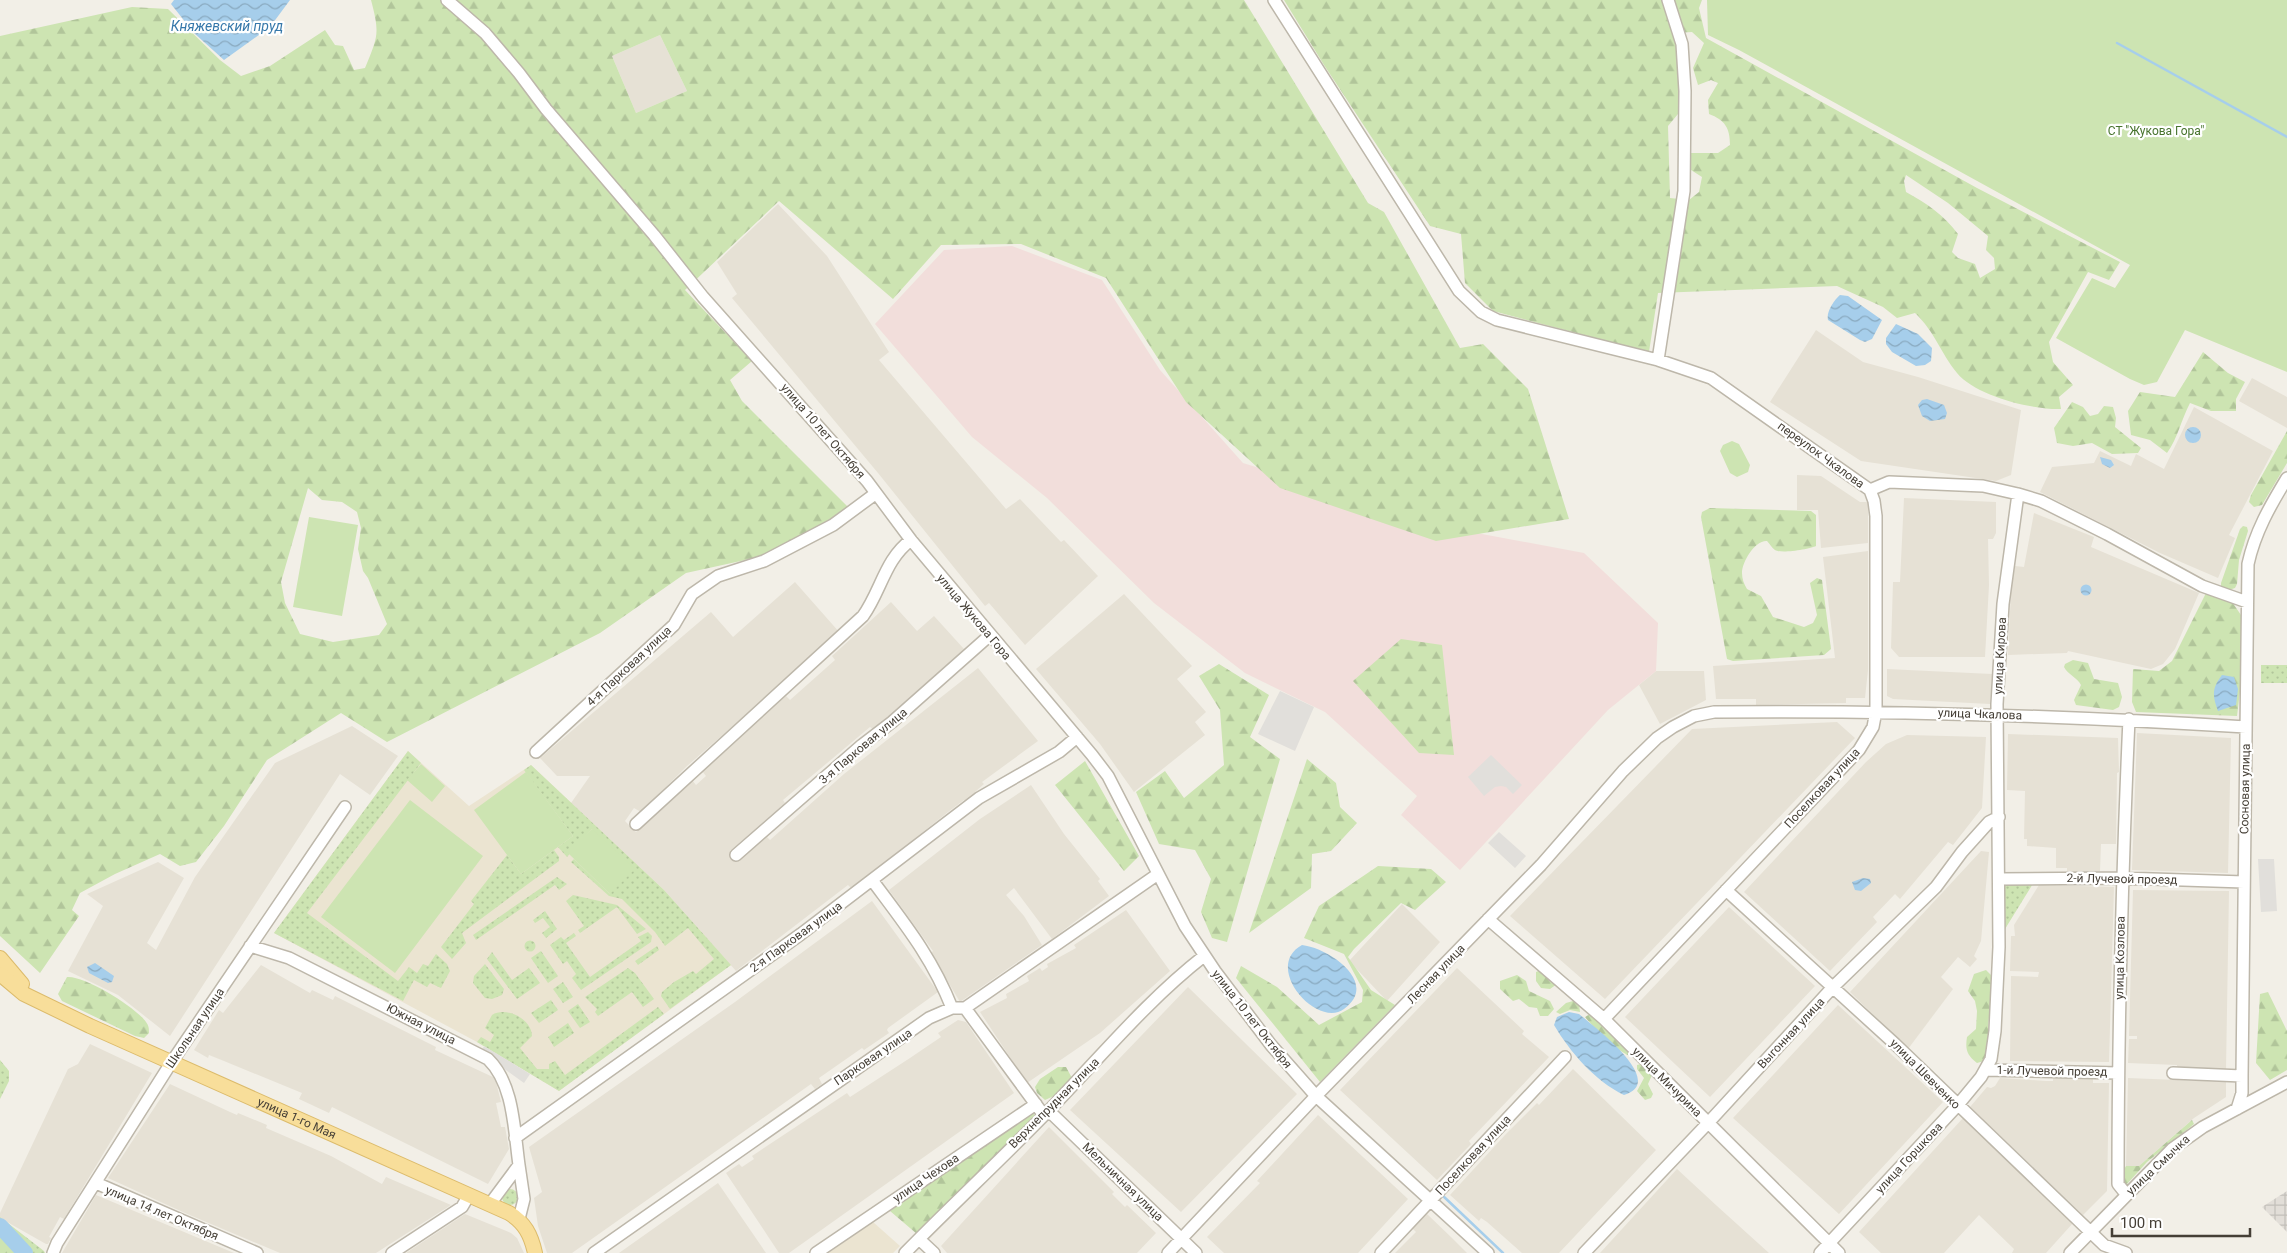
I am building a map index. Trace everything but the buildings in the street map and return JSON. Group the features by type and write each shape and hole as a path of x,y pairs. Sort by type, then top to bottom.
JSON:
{"main road":[{"name":"улица 1-го Мая","path":"0,958 26,989 40,1002"},
{"name":"улица 1-го Мая","path":"0,974 24,994 40,1002 171,1063 490,1204 519,1219"},
{"path":"519,1219 532,1241 535,1253"}],"street":[{"name":"улица 10 лет Октября","path":"447,0 484,33 501,52 552,116 654,235 703,297 867,481 875,494"},
{"name":"переулок Чкалова","path":"1274,0 1459,291 1481,312 1506,322 1658,360 1711,378 1870,490 1889,482 1983,486 2042,501 2202,586 2247,602"},
{"path":"1658,360 1684,191 1685,91 1682,44 1668,0"},
{"name":"Сосновая улица","path":"2237,1108 2242,1093 2247,602 2251,549 2264,517 2287,478"},
{"name":"Поселковая улица","path":"1604,1019 1859,750 1872,727 1876,711 1876,516 1870,490"},
{"name":"улица Жукова Гора","path":"875,494 989,636 1077,737"},
{"name":"4-я Парковая улица","path":"536,752 674,625 692,594 718,576 764,561 833,525 875,494"},
{"name":"улица Кирова","path":"2000,879 1997,714 2003,604 2018,494"},
{"path":"636,824 864,616 874,602 886,570 894,556 911,540"},
{"name":"3-я Парковая улица","path":"736,855 836,767 892,722 989,636"},
{"name":"улица Чкалова","path":"1714,712 1876,711 1997,714 2246,726"},
{"name":"Лесная улица","path":"1168,1253 1316,1096 1541,865 1623,771 1657,738 1694,716 1714,712"},
{"name":"улица Козлова","path":"2126,1194 2118,1184 2118,1073 2122,878 2128,719"},
{"name":"улица 10 лет Октября","path":"1077,737 1108,776 1158,874 1204,956 1271,1045 1316,1096 1488,1253"},
{"name":"2-я Парковая улица","path":"515,1138 794,939 979,798 1060,752 1077,737"},
{"name":"Школьная улица","path":"53,1253 57,1243 171,1063 345,808"},
{"name":"Выгонная улица","path":"1584,1253 1709,1122 1833,987 1936,887 1962,852 1989,822 1999,817"},
{"path":"964,1008 1158,874"},
{"name":"2-й Лучевой проезд","path":"2000,879 2122,878 2244,882"},
{"name":"улица Горшкова","path":"1820,1253 1957,1106 1986,1070 1992,1059 2000,947 2000,879"},
{"path":"872,880 923,948 943,984 952,1008"},
{"name":"улица Шевченко","path":"1726,890 1833,987 2104,1245 2126,1253"},
{"name":"улица Мичурина","path":"1488,919 1604,1019 1839,1253"},
{"name":"Южная улица","path":"250,946 289,958 488,1059 497,1068 504,1082 524,1199 519,1219"},
{"name":"Верхнепрудная улица","path":"906,1253 1046,1113 1158,996 1204,956"},
{"name":"Парковая улица","path":"594,1253 929,1018 952,1008 964,1008"},
{"name":"Мельничная улица","path":"964,1008 1036,1104 1196,1253"},
{"name":"Поселковая улица","path":"1381,1253 1565,1057"},
{"name":"1-й Лучевой проезд","path":"1986,1070 2118,1073"},
{"path":"2172,1073 2242,1076"},
{"name":"улица Смычка","path":"2070,1253 2172,1149 2190,1135 2287,1082"},
{"name":"улица Чехова","path":"816,1253 1036,1104"},
{"path":"490,1204 519,1165"},
{"name":"улица 14 лет Октября","path":"96,1183 257,1253"},
{"path":"392,1253 462,1207 469,1195"},
{"path":"919,1239 934,1253"}],"shaded area":[{"path":"660,35 687,91 636,113 612,56"},
{"path":"778,204 827,256 889,352 879,360 1006,509 1020,499 1061,542 1064,540 1098,576 1025,645 989,603 985,606 878,473 732,298 737,294 717,262"},
{"path":"1012,246 1102,280 1160,370 1243,463 1455,529 1584,553 1658,623 1656,671 1608,710 1460,870 1401,815 1417,796 1325,712 1245,673 1154,603 1047,498 972,437 875,324 944,250"},
{"path":"1816,330 1863,362 1918,377 2021,410 2011,475 1996,481 1861,461 1770,402"},
{"path":"2252,378 2287,397 2287,428 2239,401"},
{"path":"2194,407 2273,451 2229,535 2235,538 2218,578 2160,553 2040,492 2052,467 2094,463 2100,451 2131,466 2136,454 2164,469"},
{"path":"1797,475 1821,476 1860,502 1868,502 1868,543 1821,548 1818,510 1797,510"},
{"path":"1904,498 1996,502 1996,533 1993,539 1988,539 1989,585 1985,657 1899,657 1891,648 1893,582 1900,582"},
{"path":"2034,513 2094,537 2091,547 2199,593 2175,649 2163,664 2151,669 2068,651 2067,653 2008,655 2011,590 2015,566 2024,567"},
{"path":"1868,551 1868,670 1865,698 1846,698 1846,703 1756,705 1756,699 1716,699 1713,666 1835,658 1823,557"},
{"path":"795,582 840,633 687,766 641,812 634,808 625,821 636,832 692,780 696,785 706,776 702,771 786,696 790,700 835,660 832,656 891,602 917,631 934,616 964,649 896,714 894,712 873,729 870,727 783,800 785,803 730,851 739,861 767,837 770,840 844,774 978,668 1038,741 982,782 984,784 975,792 976,795 967,802 964,800 852,889 848,885 736,971 664,890 571,803 590,776 557,776 540,758 711,612 733,637"},
{"path":"1124,594 1192,666 1177,679 1206,712 1195,722 1205,735 1134,792 1100,744 1036,669"},
{"path":"1887,669 1992,674 1990,704 1893,699 1887,696"},
{"path":"1656,671 1704,671 1706,700 1660,724 1639,685"},
{"path":"1280,691 1314,707 1295,751 1258,734"},
{"path":"1837,722 1855,738 1605,999 1510,916 1692,729"},
{"path":"352,726 398,756 370,795 340,774 170,1036 118,995 68,971 103,906 87,894 158,862 184,878 147,943 156,950 195,877 275,763"},
{"path":"2137,733 2231,738 2228,873 2132,870"},
{"path":"2008,734 2118,738 2119,772 2117,773 2116,844 2101,844 2100,871 2067,872 2067,868 2056,868 2056,848 2027,846 2027,839 2024,839 2025,791 2007,790"},
{"path":"1907,735 1986,737 1982,808 1953,845 1948,842 1900,899 1895,894 1873,917 1877,922 1830,971 1744,892 1866,762 1886,744"},
{"path":"408,751 469,806 531,765 664,890 731,965 559,1091 477,1042 274,933"},
{"path":"1491,755 1522,785 1513,794 1506,787 1501,786 1495,787 1484,796 1468,777"},
{"path":"1031,785 1064,834 1100,879 1098,881 1109,896 1052,939 1014,888 1006,895 1024,916 1042,945 960,1002 931,953 933,951 889,890 980,819"},
{"path":"1499,832 1526,856 1515,868 1488,843"},
{"path":"1981,851 1989,852 1981,941 1974,956 1977,959 1970,967 1958,957 1941,977 1953,989 1908,1049 1850,992"},
{"path":"2258,859 2274,859 2277,911 2261,912"},
{"path":"2039,885 2114,887 2109,1062 2010,1061 2011,976 2038,977 2039,972 2010,971 2011,936 2015,936 2014,925"},
{"path":"2133,890 2229,891 2226,1070 2177,1069 2177,1065 2128,1063 2129,1039 2137,1039 2137,1036 2129,1036"},
{"path":"872,901 938,992 888,1028 889,1033 864,1050 862,1048 819,1078 822,1084 815,1089 811,1084 572,1253 547,1253 538,1226 534,1198 542,1192 529,1147 735,1002"},
{"path":"1402,904 1440,942 1387,1001 1349,961"},
{"path":"1729,907 1815,986 1710,1097 1625,1017"},
{"path":"1126,910 1170,971 1100,1033 1027,1083 980,1012 1007,998 1006,994 1029,981 1027,976 1040,968 1042,971 1048,967 1047,964 1076,948 1074,945"},
{"path":"261,965 310,993 312,990 333,1000 335,996 436,1047 435,1050 495,1078 501,1102 496,1103 501,1127 505,1127 509,1149 488,1184 332,1107 329,1113 299,1099 302,1093 209,1055 208,1058 194,1050 219,1010 223,1013"},
{"path":"1457,968 1524,1031 1522,1034 1549,1057 1469,1141 1471,1144 1437,1180 1340,1090"},
{"path":"1188,987 1297,1094 1181,1212 1070,1110"},
{"path":"1838,1005 1943,1102 1839,1214 1733,1118"},
{"path":"958,1020 966,1022 1014,1093 789,1253 779,1253 726,1173 739,1164 742,1167 754,1159 752,1156 847,1093 850,1097 910,1058 941,1037 938,1033"},
{"path":"90,1044 152,1073 64,1219 60,1217 49,1237 51,1238 48,1244 46,1244 0,1218 0,1213 68,1069 78,1064"},
{"path":"484,1046 530,1074 524,1083 481,1052"},
{"path":"1573,1069 1656,1150 1559,1253 1522,1253 1487,1222 1481,1218 1479,1221 1450,1195 1505,1135 1537,1103 1539,1105"},
{"path":"2000,1078 2053,1081 2053,1078 2093,1078 2093,1083 2109,1083 2107,1191 2083,1215 1970,1107 1987,1087 1995,1086"},
{"path":"2128,1078 2226,1082 2226,1097 2194,1118 2139,1166 2126,1166"},
{"path":"170,1084 237,1115 238,1113 267,1125 266,1128 331,1156 382,1184 386,1177 451,1205 376,1253 280,1253 108,1178"},
{"path":"1318,1115 1408,1199 1358,1253 1224,1253 1207,1237 1260,1183 1257,1181"},
{"path":"1963,1118 2073,1223 2046,1253 2012,1253 2014,1249 1979,1215 1944,1253 1881,1253 1859,1232"},
{"path":"1049,1127 1114,1192 1112,1194 1125,1207 1127,1205 1156,1233 1137,1253 947,1253 941,1246"},
{"path":"1677,1169 1717,1206 1769,1253 1600,1253"},
{"path":"718,1183 766,1253 619,1253"},
{"path":"2287,1191 2287,1232 2262,1207"},
{"path":"96,1195 177,1229 234,1253 62,1253"},
{"path":"465,1214 511,1233 517,1238 524,1253 406,1253"},
{"path":"1427,1214 1467,1253 1395,1253 1416,1232 1412,1228"},
{"path":"873,1222 900,1246 893,1253 828,1253"},
{"path":"403,1249 406,1253 397,1253"}],"green space":[{"path":"371,0 1244,0 1368,203 1384,212 1460,348 1483,344 1528,389 1569,519 1436,541 1280,488 1186,402 1106,278 1021,244 941,245 893,299 779,201 685,290 752,361 730,380 742,401 852,511 759,557 686,573 600,633 387,742 341,713 267,760 224,826 196,862 180,866 160,854 115,874 80,893 72,910 79,916 40,973 0,936 0,36 132,7 168,9 220,60 241,76 270,66 325,30 335,45 343,46 354,70 365,68 375,41 376,20","holes":["660,35 687,91 636,113 612,56","308,488 322,500 342,502 357,512 361,528 358,549 363,571 368,578 387,624 379,635 333,642 300,634 285,603 281,582"]},
{"path":"1284,0 1702,0 1699,8 1706,38 1977,188 2120,262 2109,280 2088,272 2049,342 2053,362 2073,385 2059,397 2061,409 2020,404 1991,395 1977,388 1957,373 1928,327 1915,313 1897,318 1883,307 1837,286 1658,293 1649,352 1493,311 1465,283 1461,234 1430,226 1324,65","holes":["1692,32 1704,43 1693,68 1698,85 1711,80 1718,83 1708,100 1709,114 1726,125 1730,145 1718,153 1691,153 1691,170 1702,177 1699,192 1689,200 1670,198 1668,126 1678,114 1681,92 1676,33","1906,175 1948,203 1988,236 1986,250 1994,258 1995,269 1980,278 1975,264 1958,258 1952,252 1958,234 1934,210 1906,192 1904,181"]},
{"name":"СТ \"Жукова Гора\"","path":"1707,0 2287,0 2287,372 2185,330 2157,382 2144,385 2056,338 2092,278 2115,288 2130,265 1739,50 1708,35"},
{"path":"2203,352 2228,373 2245,382 2236,399 2236,411 2211,411 2190,403 2167,453 2150,440 2131,435 2128,411 2140,392 2175,397"},
{"path":"2072,402 2083,407 2090,416 2098,414 2104,406 2113,407 2116,418 2115,427 2141,448 2138,453 2112,454 2092,443 2073,446 2057,443 2054,428"},
{"path":"2287,431 2287,463 2262,505 2254,507 2249,502 2251,495"},
{"path":"1732,441 1739,444 1750,465 1748,472 1737,477 1730,473 1720,451 1723,445"},
{"path":"1710,508 1811,511 1816,515 1816,546 1796,551 1778,551 1767,541 1762,542 1750,553 1742,575 1747,589 1761,596 1773,617 1804,627 1813,623 1817,615 1810,583 1817,578 1822,580 1831,649 1824,655 1733,661 1727,659 1701,517 1702,512"},
{"path":"309,517 358,525 342,616 293,607"},
{"path":"2243,526 2247,527 2248,531 2239,560 2237,584 2235,588 2229,590 2221,587 2221,583 2240,529"},
{"path":"2206,593 2232,602 2241,615 2242,675 2237,716 2136,712 2132,702 2133,669 2159,671 2172,661"},
{"path":"1401,639 1442,645 1454,755 1419,753 1353,681"},
{"path":"2073,660 2088,663 2094,679 2118,683 2122,697 2119,707 2113,710 2076,705 2074,700 2081,685 2064,667 2065,664"},
{"path":"1219,664 1269,695 1250,737 1280,759 1227,942 1212,938 1201,912 1211,879 1195,850 1159,844 1136,792 1165,771 1184,798 1224,765 1220,710 1199,676"},
{"path":"2261,665 2287,665 2287,683 2261,683"},
{"path":"408,751 421,763 307,913 398,981 409,967 417,973 423,964 428,966 436,954 447,964 450,971 441,988 430,983 427,987 414,980 403,1001 274,933"},
{"path":"1307,759 1336,783 1340,807 1357,823 1331,851 1312,854 1311,888 1249,933"},
{"path":"1085,761 1139,856 1124,871 1055,785"},
{"path":"421,764 445,786 432,802 407,780"},
{"path":"531,765 664,890 731,965 670,1009 661,996 662,992 674,982 693,971 696,974 714,959 688,928 665,946 655,932 622,899 609,896 571,862 574,859 610,894 592,829 567,857 558,847 573,836 524,770"},
{"path":"526,772 573,836 521,874 474,810"},
{"path":"410,800 483,856 395,973 321,917"},
{"path":"592,829 635,869 610,894 568,853"},
{"path":"554,850 559,857 559,861 462,933 466,943 452,959 441,947 474,904 471,901 507,855 521,874"},
{"path":"1378,866 1431,869 1446,882 1415,910 1401,903 1348,957 1371,990 1395,1005 1320,1082 1236,978 1241,966 1277,987 1319,1025 1362,1002 1363,990 1344,954 1304,938 1319,906"},
{"path":"557,877 567,884 559,890 555,885 476,940 473,935"},
{"path":"2007,882 2034,882 2005,929 2003,890"},
{"path":"573,895 617,905 646,929 637,934 617,907 580,933 578,930 584,926 566,901"},
{"path":"545,911 557,929 546,938 542,933 550,927 543,918 535,923 533,920"},
{"path":"648,932 652,936 651,942 581,990 572,978 576,974 567,961 563,964 550,945 561,937 564,940 574,933 576,936 566,943 590,977 641,941 638,937"},
{"path":"530,940 536,946 530,952 524,946"},
{"path":"657,946 659,950 638,965 635,961"},
{"path":"541,951 558,976 548,983 531,958"},
{"path":"492,952 512,980 529,968 540,983 517,999 487,959"},
{"path":"485,964 504,989 502,995 492,999 485,998 473,983 474,976"},
{"path":"628,968 635,973 654,999 643,1007 632,992 598,1016 595,1012 597,1009 585,997"},
{"path":"1543,969 1557,984 1550,989 1541,988 1536,981 1536,972"},
{"path":"1986,970 1993,977 1988,1023 1988,1044 1984,1061 1977,1063 1969,1055 1966,1045 1967,1037 1976,1029 1977,1011 1975,1001 1968,991 1974,974"},
{"path":"1517,975 1526,981 1529,991 1550,1001 1554,1009 1548,1016 1540,1016 1537,1008 1529,1007 1519,999 1513,1001 1500,989 1500,981"},
{"path":"67,977 97,986 132,1008 146,1022 149,1033 144,1038 135,1036 62,1001 58,994"},
{"path":"563,982 573,997 563,1003 553,989"},
{"path":"2268,992 2287,1031 2287,1070 2270,1080 2256,1063 2260,994"},
{"path":"551,1000 558,1010 539,1023 531,1013"},
{"path":"1573,1001 1579,1004 1580,1012 1570,1010 1560,1014 1556,1012 1566,1003"},
{"path":"578,1004 590,1022 580,1028 568,1011"},
{"path":"658,1007 664,1014 559,1091 477,1042 481,1037 490,1042 494,1035 485,1028 492,1015 504,1012 511,1013 528,1024 531,1030 532,1036 520,1048 537,1069 549,1069 549,1064 555,1061 565,1075"},
{"path":"1590,1014 1631,1049 1634,1054 1633,1057 1614,1046 1601,1034 1585,1017"},
{"path":"568,1023 574,1033 554,1047 548,1037"},
{"path":"0,1060 9,1071 9,1081 0,1099"},
{"path":"1641,1064 1652,1075 1648,1084 1653,1094 1651,1098 1645,1100 1637,1091 1644,1078 1637,1069 1637,1065"},
{"path":"1058,1067 1066,1067 1072,1078 1054,1096 1045,1100 1037,1093 1035,1087 1040,1079"},
{"path":"1031,1111 1035,1115 917,1234 890,1211"},
{"path":"2192,1120 2194,1124 2147,1162 2127,1184 2122,1184 2121,1175 2126,1166 2139,1166"},
{"path":"510,1189 516,1191 518,1197 516,1203 510,1205 504,1203 502,1197 504,1191"},
{"path":"0,1217 44,1251 45,1253 0,1253"},
{"path":"0,1219 40,1253 0,1253"}],"water":[{"name":"Княжевский пруд","path":"174,0 290,0 270,27 224,60 194,33 171,4"},
{"path":"1840,295 1848,296 1882,320 1872,339 1865,342 1860,340 1828,320 1831,306"},
{"path":"1896,324 1918,334 1932,348 1931,361 1925,365 1916,366 1892,352 1886,344 1886,338"},
{"path":"1927,399 1944,405 1947,413 1945,419 1930,421 1922,416 1918,405 1922,400"},
{"path":"2190,427 2196,427 2201,432 2199,441 2190,443 2185,438 2185,432"},
{"path":"2100,457 2111,460 2114,465 2110,468 2102,464"},
{"path":"2084,585 2088,585 2091,590 2090,594 2084,595 2081,592 2081,588"},
{"path":"2222,675 2234,677 2238,689 2236,705 2218,711 2214,692 2216,684"},
{"path":"1863,878 1870,879 1871,883 1861,891 1855,890 1852,882"},
{"path":"1302,945 1325,953 1337,960 1347,968 1354,978 1356,988 1354,999 1344,1009 1333,1013 1320,1011 1298,993 1291,980 1288,967 1291,955"},
{"path":"95,963 114,976 112,982 108,983 89,973 87,967"},
{"path":"1569,1012 1579,1014 1598,1029 1623,1054 1633,1067 1638,1078 1636,1088 1624,1095 1603,1082 1584,1065 1554,1025 1557,1017"}],"waterway":[{"path":"2117,43 2287,137"},
{"path":"1442,1195 1503,1253"},
{"path":"0,1226 25,1253"}]}
